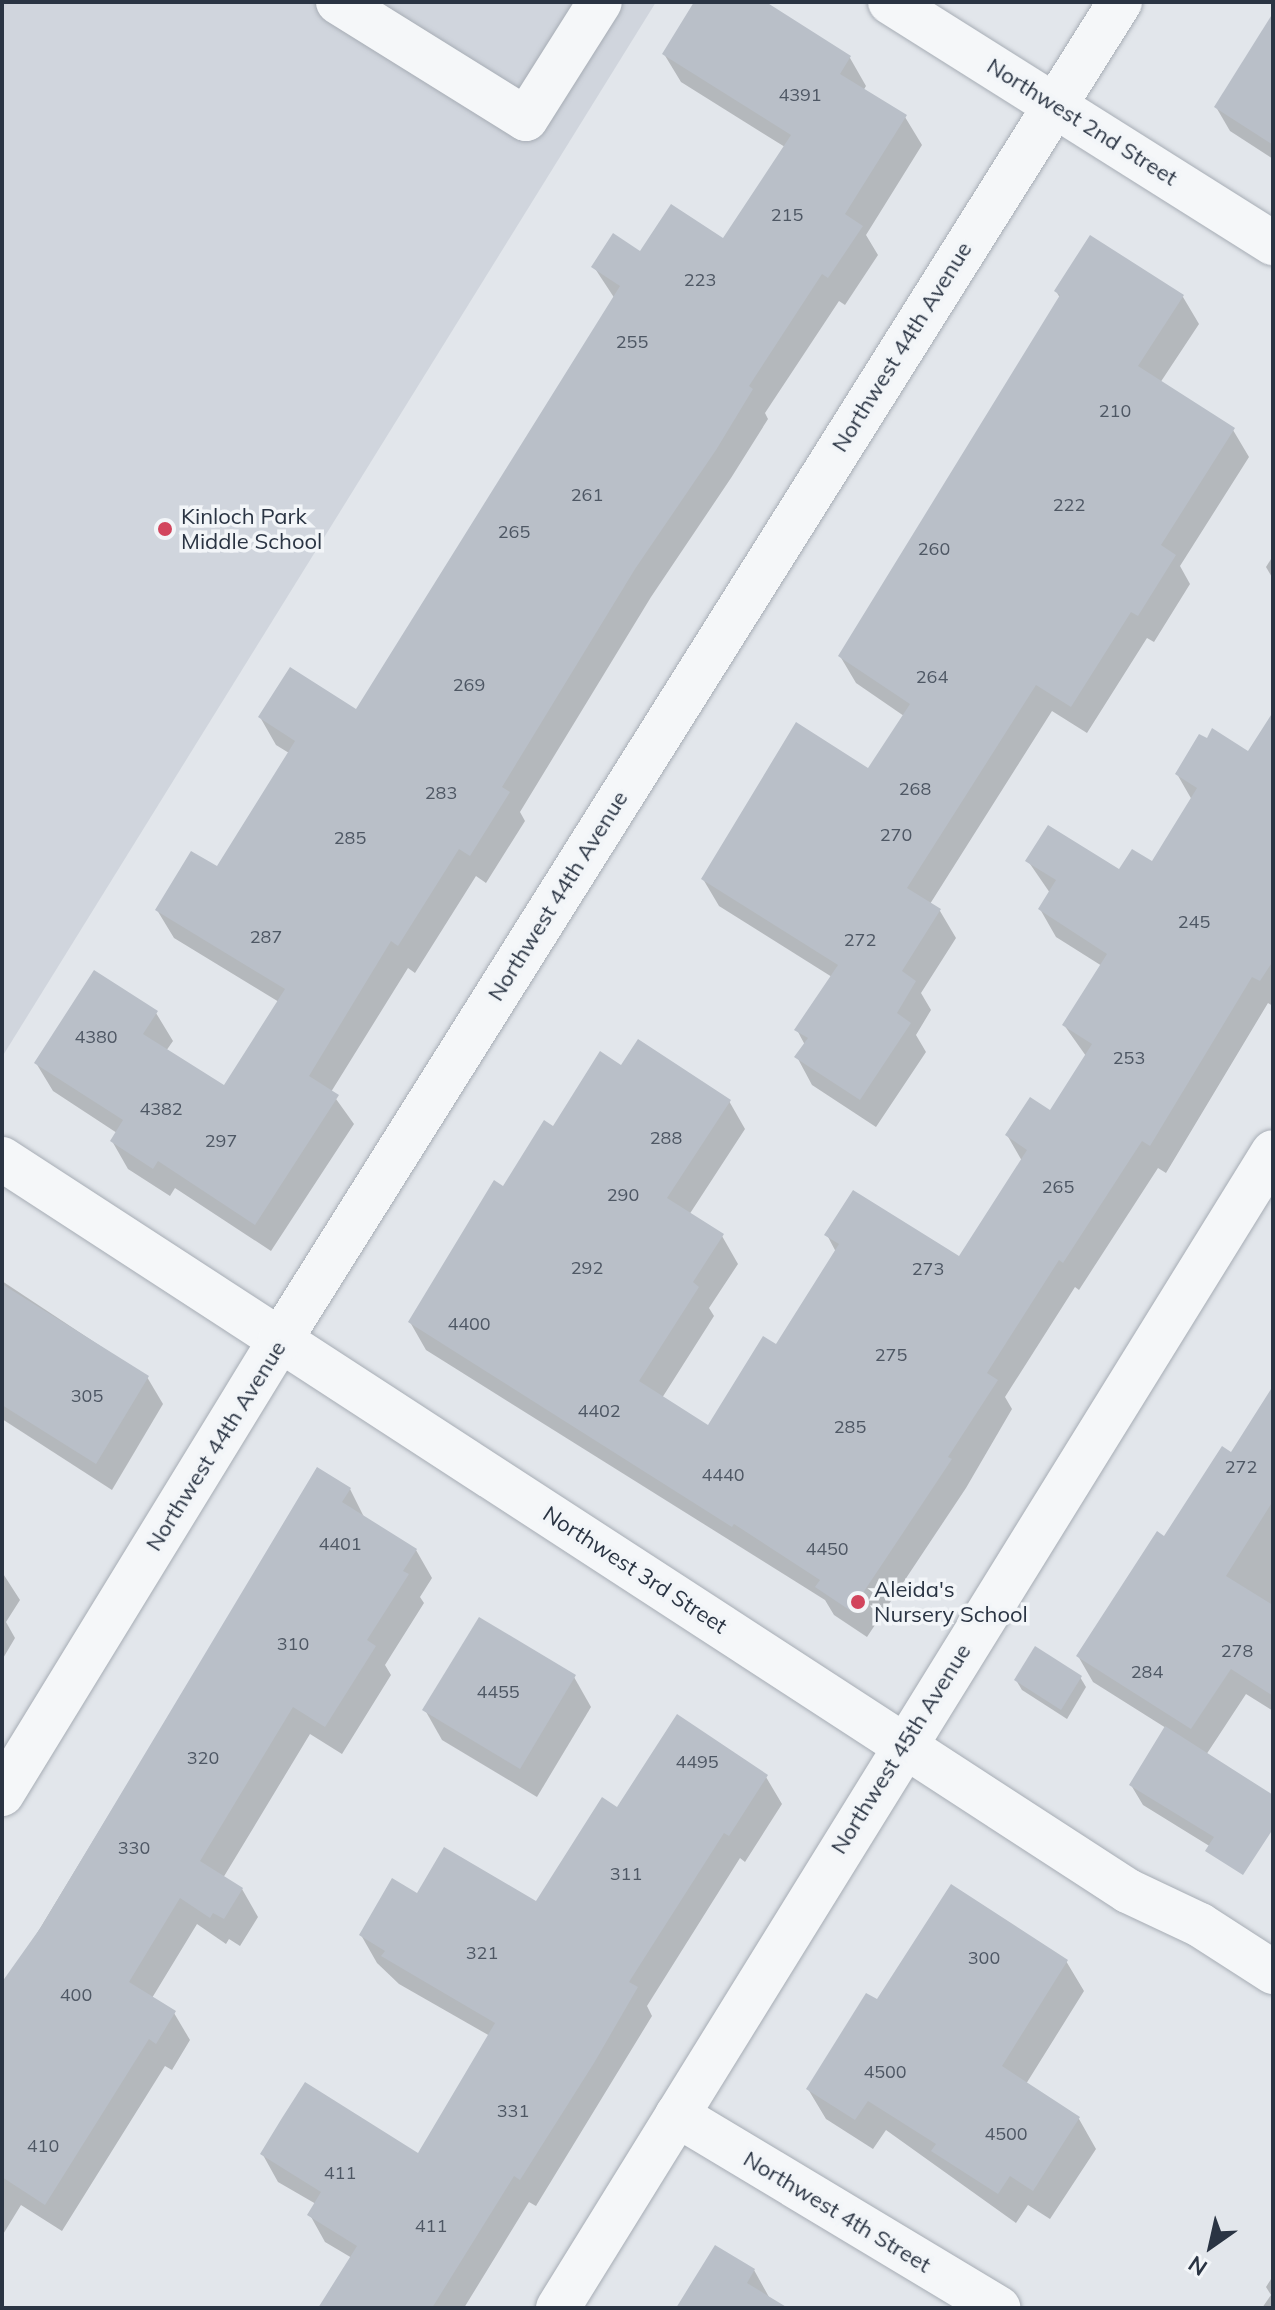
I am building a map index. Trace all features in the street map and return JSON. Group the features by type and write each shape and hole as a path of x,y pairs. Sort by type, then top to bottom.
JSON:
{"street":[{"path":"338,2 526,119 600,2"},
{"name":"Northwest 2nd Street","path":"890,2 1273,243"},
{"name":"Northwest 44th Avenue","path":"2,1794 280,1340 1120,2"},
{"name":"Northwest 45th Avenue","path":"558,2308 903,1744 1273,1152"},
{"name":"Northwest 3rd Street","path":"2,1159 1128,1891 1200,1925 1273,1972"},
{"name":"Northwest 4th Street","path":"677,2115 998,2308"}],"shaded area":[{"name":"Kinloch Park Middle School","path":"2,2 656,2 2,1057"}],"building":[{"path":"694,2 766,2 851,56 840,74 907,115 845,214 863,226 828,278 822,274 749,386 753,389 716,450 635,569 502,787 510,792 470,856 459,849 398,946 391,941 309,1076 339,1095 255,1225 158,1161 153,1169 110,1141 123,1120 34,1063 94,970 158,1011 143,1034 224,1085 285,989 155,910 191,851 217,866 295,741 258,717 290,667 356,709 620,286 591,267 613,233 640,251 671,204 723,238 791,135 662,54"},
{"path":"1273,13 1273,145 1214,107"},
{"path":"1090,235 1184,295 1138,366 1235,428 1161,545 1176,555 1138,616 1131,612 1071,707 1036,685 907,888 941,909 902,971 916,981 897,1013 911,1023 860,1100 794,1057 808,1038 794,1030 838,965 701,879 796,722 868,768 910,704 838,656 1060,295 1054,291"},
{"path":"1273,712 1273,961 1260,981 1252,977 1150,1146 1142,1141 1063,1263 1059,1260 987,1373 998,1380 948,1457 952,1459 851,1611 815,1587 820,1580 408,1322 494,1180 503,1186 544,1120 553,1126 600,1051 621,1065 638,1039 731,1100 667,1198 724,1234 693,1282 699,1287 639,1381 708,1425 763,1336 776,1344 839,1244 824,1235 853,1190 959,1256 1027,1150 1005,1135 1030,1097 1050,1110 1092,1044 1062,1025 1107,954 1038,909 1056,880 1025,861 1048,825 1119,869 1132,849 1152,861 1197,788 1175,774 1199,734 1207,738 1212,728 1248,751"},
{"path":"2,1284 149,1376 96,1464 2,1405"},
{"path":"1273,1386 1273,1501 1226,1576 1273,1605 1273,1696 1231,1669 1191,1729 1076,1656 1157,1531 1164,1536 1222,1446 1231,1452"},
{"path":"317,1467 351,1488 342,1502 417,1549 403,1571 409,1574 367,1640 376,1646 325,1727 293,1707 200,1861 243,1888 224,1919 213,1913 210,1918 180,1898 129,1982 176,2011 156,2044 149,2039 45,2205 2,2177 2,1982 41,1927"},
{"path":"479,1617 576,1675 520,1769 422,1710"},
{"path":"1035,1646 1082,1676 1061,1710 1014,1680"},
{"path":"677,1714 768,1775 729,1836 724,1833 629,1982 638,1987 594,2063 520,2180 514,2176 432,2308 318,2308 357,2246 307,2215 321,2192 260,2154 282,2118 305,2082 418,2153 495,2023 381,1956 385,1951 359,1935 392,1878 417,1893 444,1847 536,1901 602,1797 617,1807"},
{"path":"1165,1726 1273,1795 1273,1829 1243,1875 1205,1851 1214,1837 1129,1785"},
{"path":"951,1884 1068,1960 1002,2066 1080,2117 1033,2191 1010,2176 998,2194 931,2151 936,2144 868,2101 855,2120 806,2089 866,1993 877,1999"},
{"path":"715,2245 755,2269 747,2283 788,2308 676,2308"}],"place":[{"name":"Kinloch Park Middle School","path":"165,529"},
{"name":"Aleida's Nursery School","path":"858,1602"}]}
